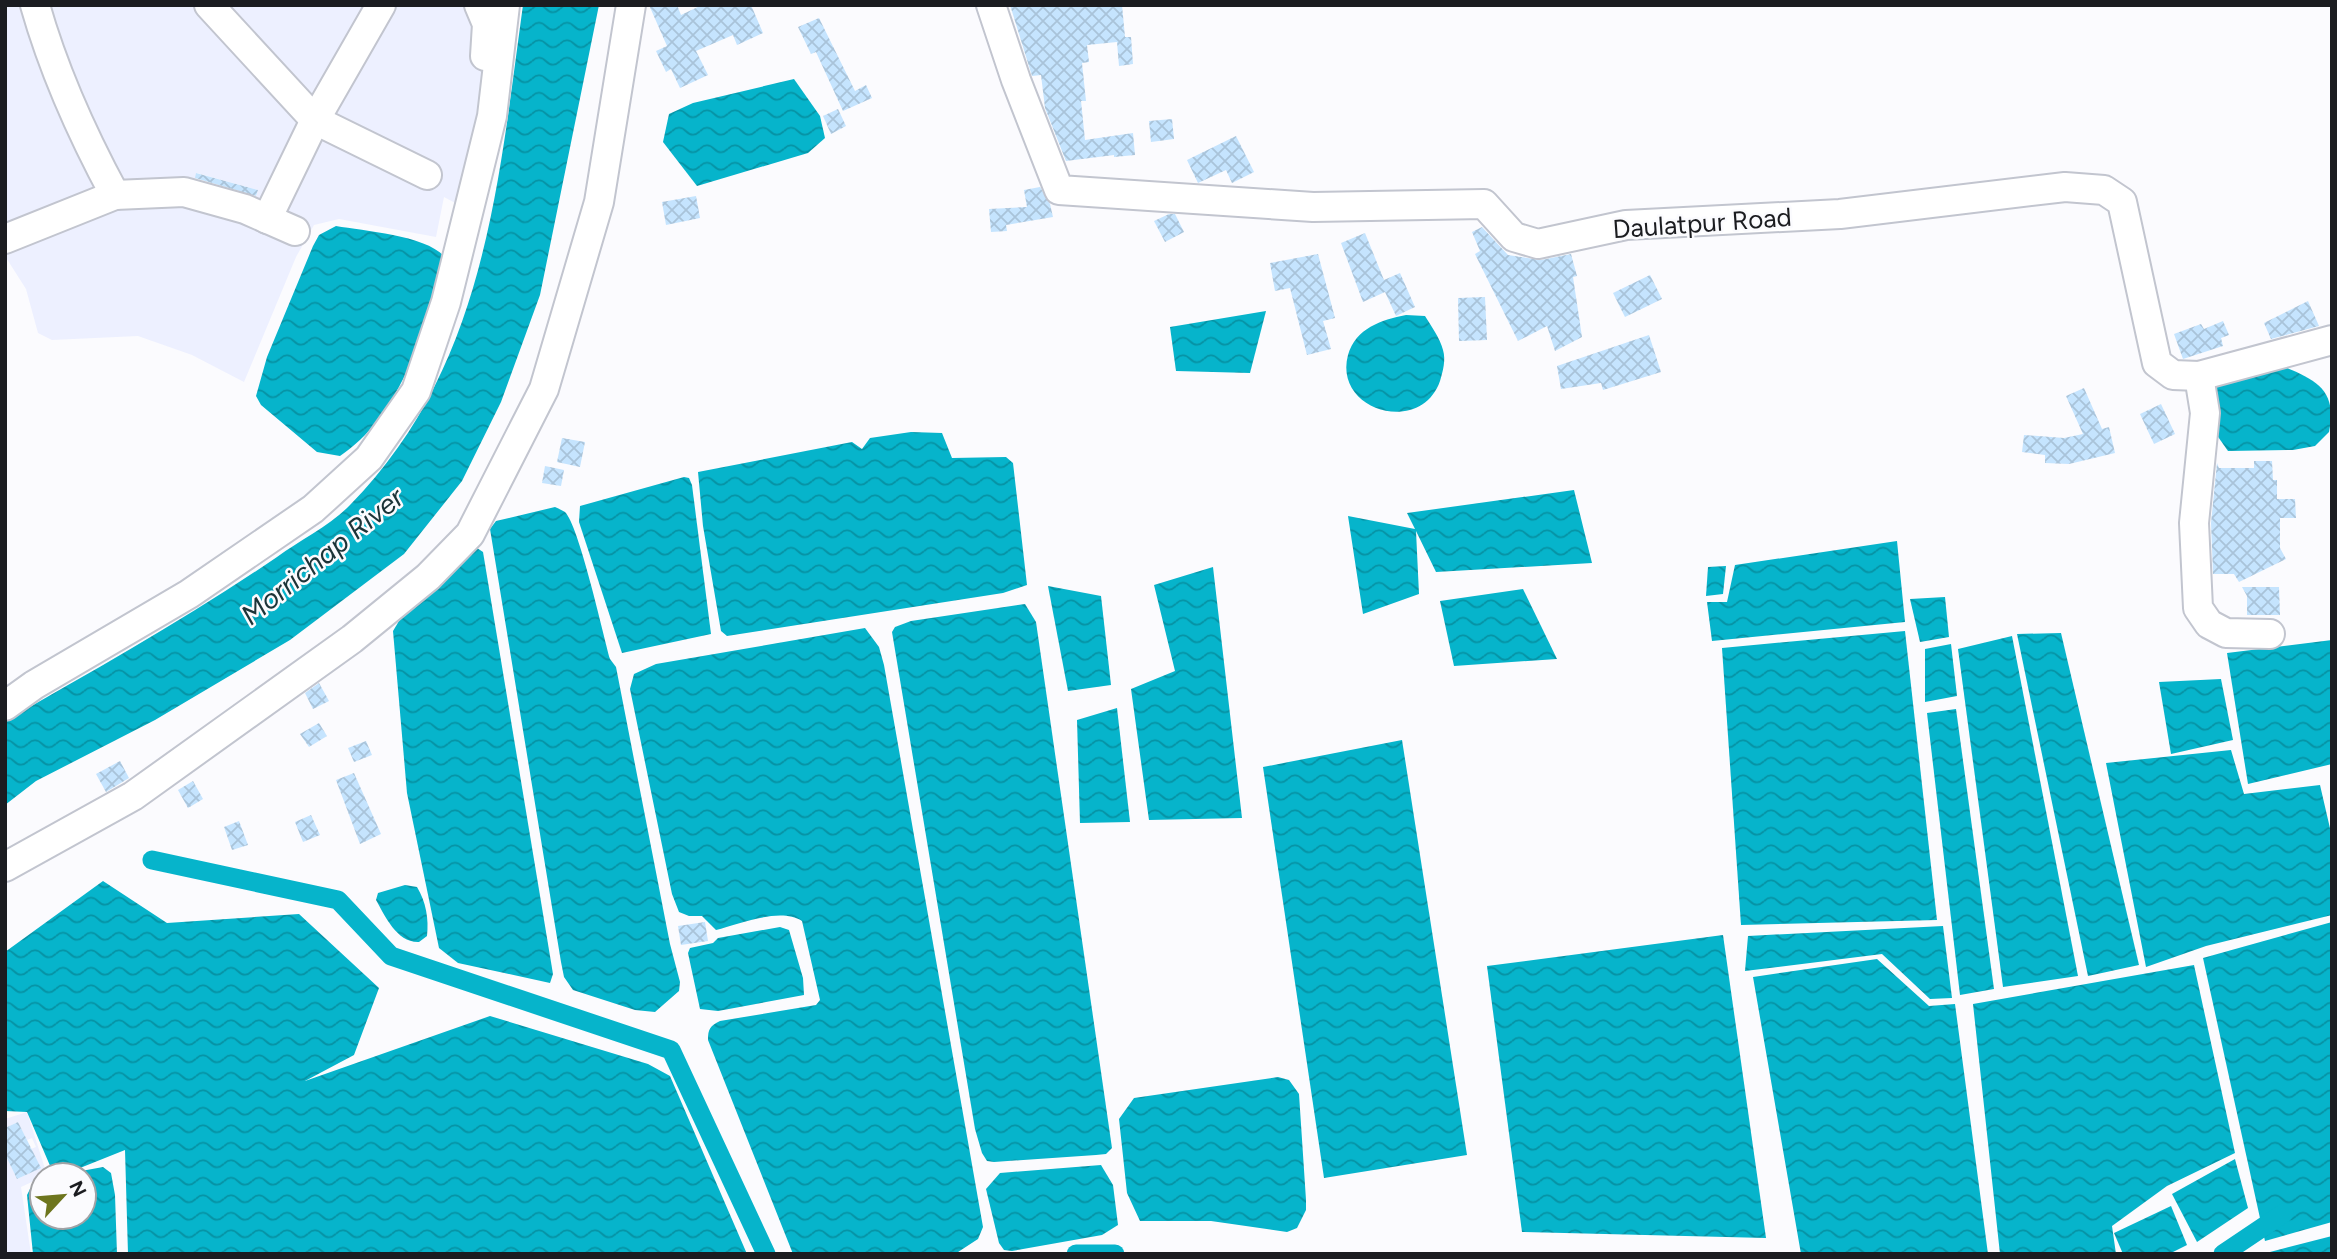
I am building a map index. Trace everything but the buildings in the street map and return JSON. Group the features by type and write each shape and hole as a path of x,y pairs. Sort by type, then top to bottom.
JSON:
{"street":[{"path":"209,5 315,120 427,174"},
{"path":"267,219 315,120 381,5"},
{"path":"479,5 487,24 483,64"},
{"path":"5,706 34,685 189,594 313,509 369,458 416,391 446,302 492,116 505,5"},
{"path":"5,867 133,796 352,639 419,585 470,534 544,389 599,202 631,5"},
{"name":"Daulatpur Road","path":"991,5 1016,80 1059,190 1313,207 1484,204 1514,237 1538,244 1626,225 1840,214 2065,187 2104,190 2122,202 2157,363 2173,375 2199,376 2332,340"},
{"path":"43,10 68,97 115,195"},
{"path":"5,239 115,195 184,192 245,209 295,231"},
{"path":"2199,376 2206,413 2194,523 2197,608 2209,624 2226,634 2270,634"}],"shaded area":[{"path":"5,5 493,5 488,86 459,205 444,197 436,237 339,219 314,225 296,257 244,382 192,355 138,336 52,340 38,333 26,289 5,256","holes":["197,173 258,190 253,208 192,190"]},
{"path":"27,1112 43,1161 37,1161 31,1149 36,1147 32,1138 27,1140 18,1122 5,1128 5,1119"},
{"path":"5,1154 17,1179 28,1174 28,1184 21,1187 31,1254 5,1254"}],"water":[{"name":"Morrichap River","path":"523,5 599,5 540,295 501,402 462,481 404,554 290,640 155,720 36,781 5,805 5,721 177,622 325,526 350,505 395,452 430,394 457,334 478,271 493,206"},
{"path":"794,79 820,116 825,138 808,153 697,186 663,142 669,114 693,103"},
{"path":"336,226 423,243 444,256 445,278 416,351 392,399 360,440 340,456 317,452 261,405 256,396 267,357 313,246 319,235"},
{"path":"1266,311 1250,373 1176,371 1170,327"},
{"path":"1406,315 1425,316 1440,341 1444,362 1440,381 1430,398 1416,408 1399,412 1381,410 1366,402 1353,390 1347,374 1348,355 1363,332 1379,323"},
{"path":"2285,367 2307,377 2323,390 2330,407 2329,432 2315,446 2293,450 2228,451 2209,424 2210,382 2260,369"},
{"path":"911,432 942,433 952,458 1006,457 1013,463 1027,585 1003,593 727,636 721,631 703,526 698,472 852,442 862,449 870,438"},
{"path":"684,477 689,478 692,485 711,634 622,653 579,522 580,506"},
{"path":"1574,490 1592,563 1436,572 1416,531 1419,594 1363,614 1348,516 1415,529 1407,513"},
{"path":"555,507 565,512 571,521 610,659 616,667 670,944 680,982 679,991 655,1012 635,1010 573,990 564,977 561,962 490,529 496,521"},
{"path":"1897,541 1905,622 1712,641 1707,602 1727,602 1735,565"},
{"path":"477,548 483,552 553,974 550,983 458,963 439,948 407,793 393,631 399,621"},
{"path":"1726,566 1723,594 1706,596 1708,567"},
{"path":"1213,567 1242,818 1149,820 1131,689 1175,671 1154,585"},
{"path":"1048,586 1101,596 1111,685 1068,691"},
{"path":"1523,589 1557,659 1454,666 1440,601"},
{"path":"1945,597 1949,637 1920,642 1910,599"},
{"path":"1025,604 1036,622 1112,1148 1106,1154 994,1162 987,1161 982,1153 975,1129 892,632 895,627 911,621"},
{"path":"865,628 879,647 884,665 983,1227 978,1239 955,1254 793,1254 708,1040 708,1033 710,1028 720,1021 816,1005 820,1000 802,921 793,917 771,916 716,930 702,916 689,916 679,912 672,894 630,689 634,674 656,664"},
{"path":"1905,631 1937,920 1741,925 1722,648"},
{"path":"2061,633 2139,965 2088,976 2017,634"},
{"path":"2012,636 2078,976 2003,987 1958,649"},
{"path":"2332,640 2332,764 2248,784 2227,653"},
{"path":"1951,644 1957,696 1925,702 1925,649"},
{"path":"2221,679 2233,740 2171,754 2159,682"},
{"path":"1117,708 1130,822 1080,823 1077,720"},
{"path":"1956,709 1994,989 1960,995 1927,713"},
{"path":"1402,740 1467,1155 1324,1178 1263,767"},
{"path":"2231,750 2244,794 2320,785 2332,837 2332,915 2206,946 2146,967 2106,763"},
{"path":"103,881 167,923 299,914 379,988 354,1055 305,1081 490,1016 648,1064 670,1076 747,1254 128,1254 125,1150 98,1161 48,1161 27,1112 5,1111 5,952"},
{"path":"405,885 417,887 425,905 427,936 419,942 404,938 398,933 376,900 378,893"},
{"path":"2332,922 2332,1222 2265,1241 2203,958"},
{"path":"1943,926 1952,998 1930,999 1882,954 1745,971 1748,936"},
{"path":"780,927 789,930 803,978 804,995 718,1011 700,1009 688,953 690,948 713,943 718,938"},
{"path":"1723,935 1766,1238 1522,1232 1487,966"},
{"path":"1877,959 1929,1006 1955,1004 1988,1254 1801,1254 1753,977"},
{"path":"2194,965 2235,1153 2167,1186 2112,1226 2116,1254 2000,1254 1973,1004"},
{"path":"1278,1077 1289,1080 1299,1094 1306,1210 1297,1228 1287,1232 1211,1221 1140,1221 1127,1193 1119,1119 1134,1098"},
{"path":"2235,1159 2248,1208 2197,1242 2172,1194"},
{"path":"1101,1165 1113,1185 1118,1225 1102,1235 1012,1251 1004,1250 999,1243 986,1189 1000,1173"},
{"path":"103,1167 111,1173 115,1195 117,1254 33,1254 31,1231 98,1231 98,1168"},
{"path":"2171,1206 2187,1245 2169,1254 2123,1254 2114,1233"},
{"path":"2332,1236 2332,1254 2270,1254 2270,1252"}],"waterway":[{"path":"152,860 338,900 391,956 671,1050 766,1254"},
{"path":"2223,1254 2284,1213"},
{"path":"1076,1254 1115,1254"}]}
